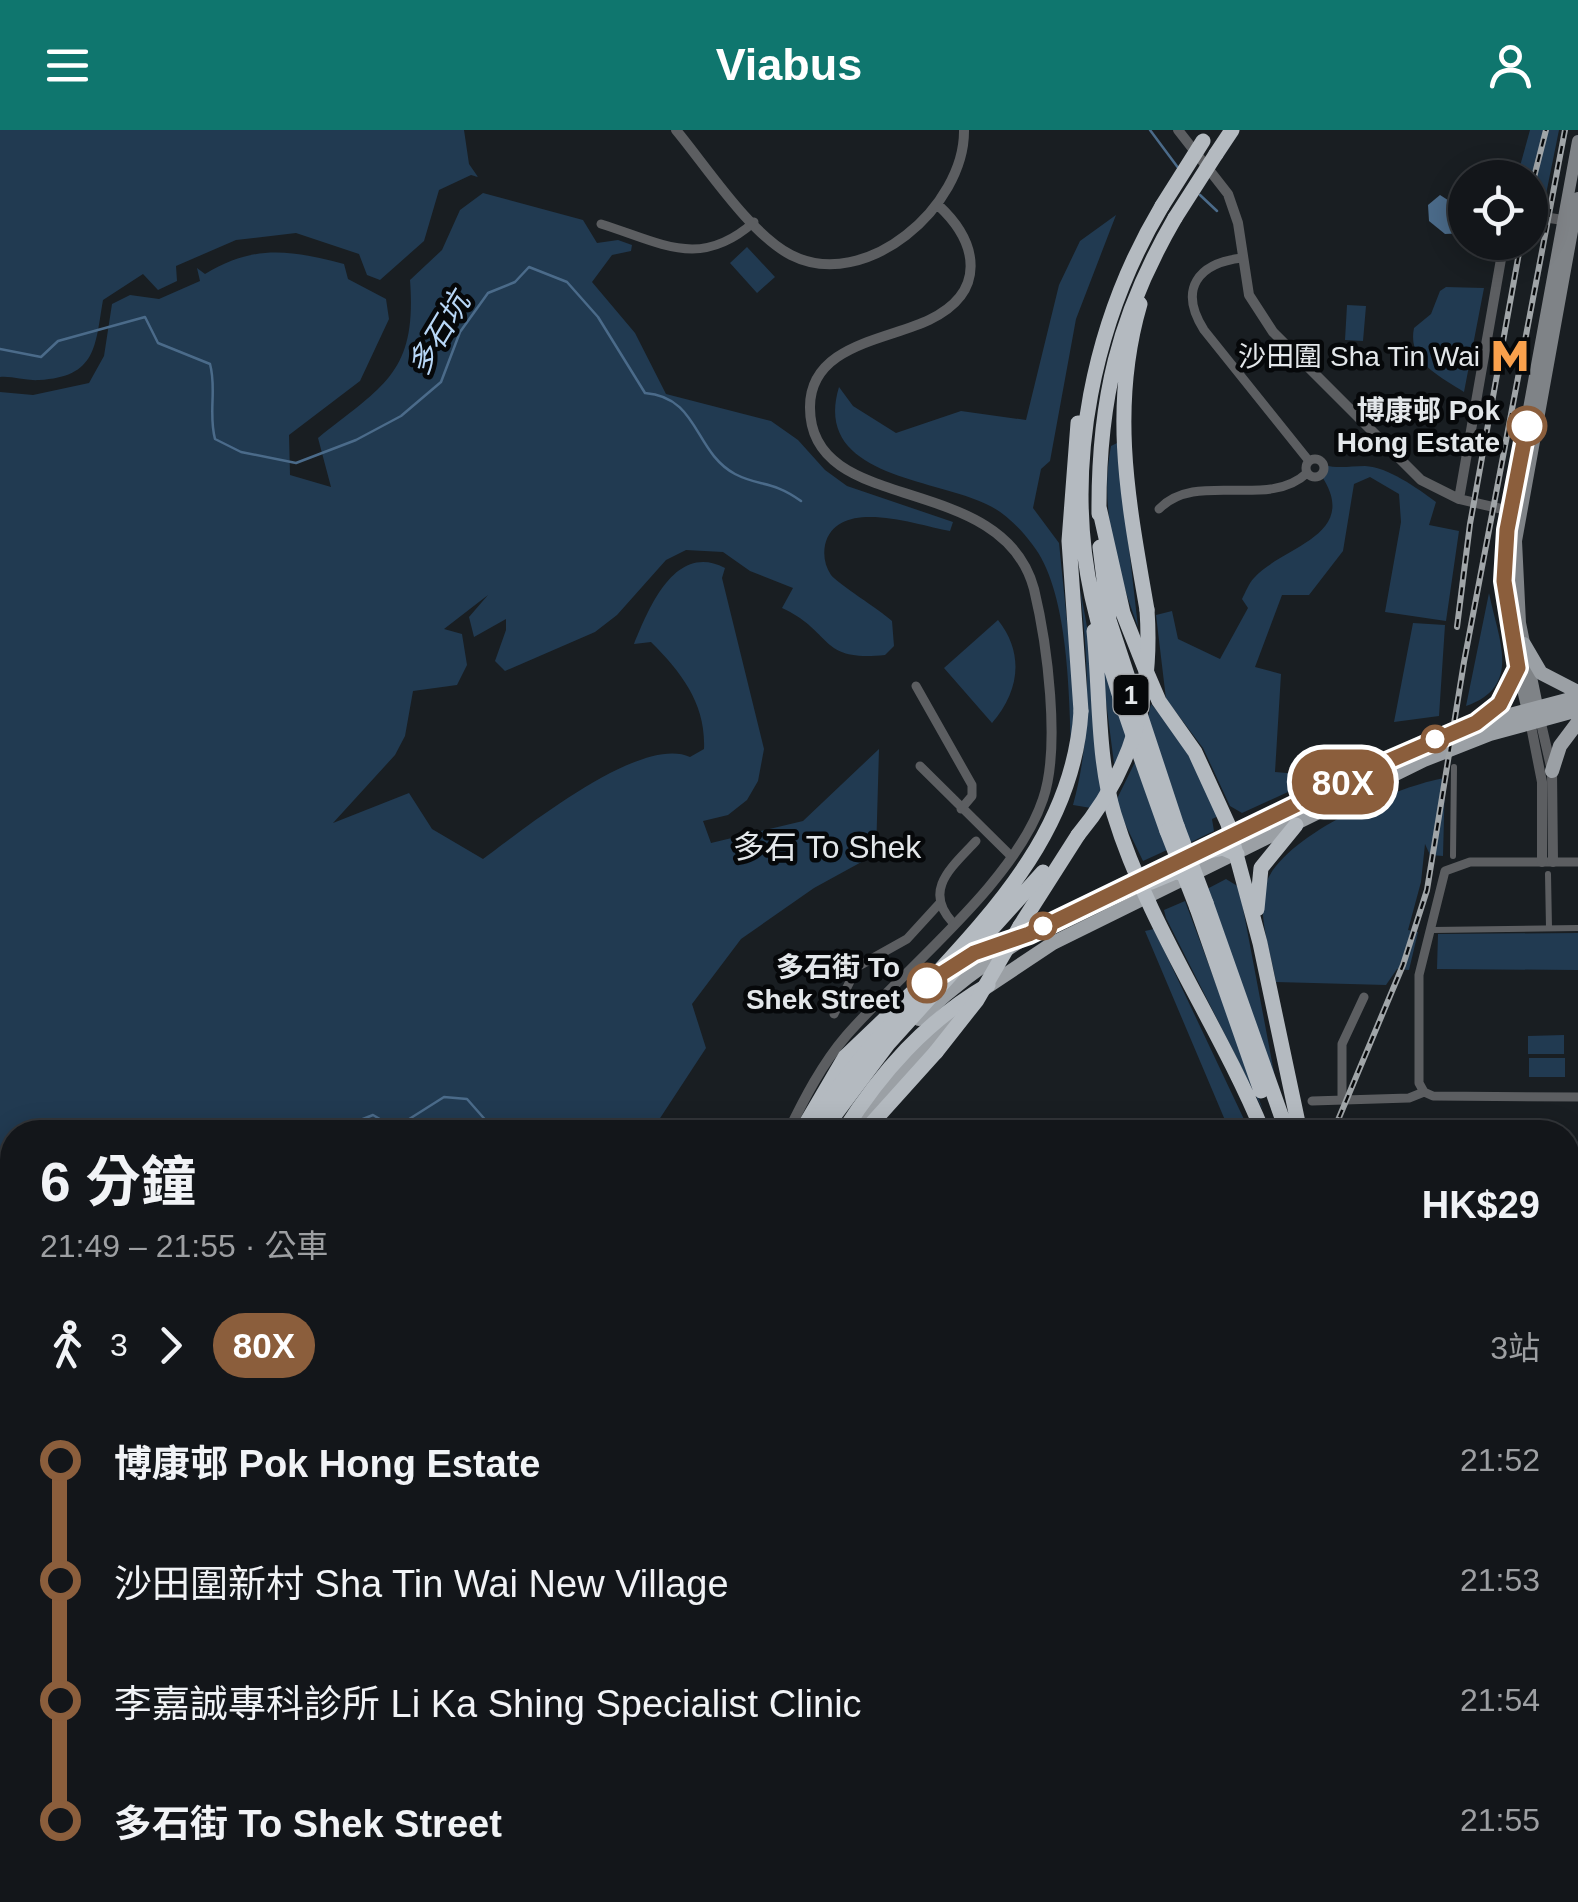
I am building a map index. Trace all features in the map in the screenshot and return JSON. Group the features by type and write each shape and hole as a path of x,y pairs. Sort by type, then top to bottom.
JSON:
{"highway":[{"name":"1","path":"1232,130 1122,281 1101,342 1084,457 1084,522 1092,595 1172,828 1282,1120"},
{"name":"1","path":"1172,828 1109,620 1100,560 1099,507 1107,386 1124,320 1206,135"},
{"path":"875,1120 977,1000 1078,835 1114,784 1136,733 1148,668 1147,610 1125,486 1121,413 1128,350 1152,262"},
{"path":"814,1120 870,1046 1017,880 1057,816 1074,764 1081,711 1070,557 1070,489 1078,414 1101,342"},
{"path":"1099,507 1123,613 1144,666 1159,702 1196,752 1232,836 1297,1120"},
{"path":"1092,595 1111,801 1148,897 1226,1047 1257,1120"},
{"path":"1256,928 1261,868 1296,825"},
{"path":"831,1120 911,1017 1078,835"},
{"path":"1192,855 1228,848 1236,854"},
{"path":"1140,878 1150,882 1175,872 1191,875"},
{"name":"1","path":"1201,905 1272,1120"},
{"path":"811,1120 845,1056 897,1004 974,953 1029,934"},
{"path":"851,1120 931,1024 988,985"}],"main road":[{"path":"1534,713 1518,668 1504,581 1569,220 1578,141"},
{"path":"1569,220 1578,198"},
{"path":"1516,512 1515,579 1534,713"},
{"path":"1524,644 1542,672 1578,694"},
{"path":"1476,723 1508,694 1518,668"},
{"path":"865,1120 916,1055 988,985 1040,950 1424,760 1578,694"},
{"path":"838,1120 868,1077 922,1016 1029,934 1140,878 1476,723 1578,710"},
{"path":"1552,771 1560,746 1578,722"}],"street":[{"path":"676,130 754,222 788,254 829,263 857,258 896,242 938,205 959,166 964,130"},
{"path":"1178,130 1228,194 1252,302 1273,332 1409,470 1430,486 1459,499 1516,512"},
{"path":"795,1120 844,1038 1012,857 1036,818 1050,766 1052,726 1037,608 1018,554 998,532 972,515 872,483 841,466 821,443 812,425 810,401 818,378 848,350 944,311 970,275 966,238 938,205"},
{"path":"1548,217 1569,220"},
{"path":"601,224 696,252 730,242 754,222"},
{"path":"1242,258 1218,261 1203,272 1194,289 1193,308 1204,330 1310,460"},
{"path":"1459,499 1501,260"},
{"path":"1307,473 1315,478 1324,471 1320,460 1310,460"},
{"path":"1159,510 1178,495 1286,486 1307,473 1310,460"},
{"path":"916,686 972,785 972,796 961,809"},
{"path":"1534,713 1552,771 1548,862"},
{"path":"1534,713 1548,862"},
{"path":"920,766 1012,857"},
{"path":"1453,856 1454,767"},
{"path":"834,1014 857,967 907,939 939,904 942,878 976,841"},
{"path":"1578,862 1461,863 1442,878 1418,975 1419,1082 1424,1092 1433,1096 1578,1096"},
{"path":"1548,874 1549,928"},
{"path":"939,904 953,923"},
{"path":"1433,930 1578,928"},
{"path":"1342,1099 1342,1044 1364,997"},
{"path":"840,999 853,1005"},
{"path":"1312,1100 1409,1098 1424,1092"}],"shaded area":[{"path":"0,130 464,130 469,164 478,177 471,175 439,190 424,241 380,280 367,275 359,254 296,233 236,240 176,266 177,281 158,290 143,274 103,300 95,345 83,365 72,373 39,380 0,377"},
{"path":"1530,130 1559,130 1548,184 1548,160 1522,160"},
{"path":"483,193 583,220 597,243 618,240 632,245 631,251 612,255 592,282 635,333 666,394 771,421 798,440 825,470 847,486 953,522 950,531 861,517 832,530 824,553 831,575 892,621 894,646 885,655 863,656 837,650 811,626 782,608 793,588 750,571 723,552 686,550 666,560 617,615 595,632 505,671 495,661 506,619 474,637 469,617 488,595 444,629 462,634 467,665 457,685 413,691 405,736 395,755 333,823 409,793 432,829 483,859 554,807 614,771 643,759 669,754 690,757 704,749 701,718 682,678 651,642 634,644 666,583 678,571 707,562 725,568 722,578 764,749 758,781 747,800 728,815 703,821 711,843 803,821 879,749 876,854 814,888 741,939 692,1004 706,1048 659,1120 0,1120 0,392 33,395 89,383 104,356 112,304 130,295 159,299 200,281 197,268 205,274 240,258 273,252 344,264 348,279 386,299 389,319 360,381 289,435 290,475 331,487 318,438 391,374 408,336 410,280 442,250 460,210"},
{"path":"1440,195 1448,200 1448,234 1429,221 1428,205"},
{"path":"1116,215 1076,319 1050,461 1041,469 1033,508 1059,543 1076,710 1071,746 1060,613 1044,563 1032,544 992,507 908,479 859,456 843,439 835,417 839,387 853,406 896,433 961,411 1026,420 1059,285 1080,241"},
{"path":"747,247 775,277 757,293 730,263"},
{"path":"1446,287 1484,288 1464,392 1427,367 1413,340 1414,328 1431,314 1440,291"},
{"path":"1347,305 1366,306 1363,341 1345,340"},
{"path":"1117,443 1138,627 1117,561 1109,515 1108,469 1111,446"},
{"path":"1324,465 1374,467 1393,474 1436,502 1429,525 1459,531 1446,621 1385,612 1401,522 1399,494 1370,477 1354,484 1343,551 1309,595 1282,595 1255,667 1281,674 1275,772 1323,776 1242,813 1230,806 1203,748 1166,699 1156,615 1172,611 1178,639 1220,659 1248,608 1242,599 1252,580 1325,526 1332,512 1331,496 1321,475"},
{"path":"1080,588 1094,666 1104,789 1091,808 1073,805 1084,751 1087,697"},
{"path":"1489,593 1501,644 1501,674 1484,697 1466,706"},
{"path":"998,620 1012,646 1015,673 1008,699 992,723 944,668"},
{"path":"1413,623 1445,625 1439,716 1394,722"},
{"path":"1105,662 1129,734 1115,771 1101,663"},
{"path":"1151,704 1175,730 1221,815 1212,819 1214,831 1187,844 1146,726"},
{"path":"1136,760 1167,850 1143,861 1115,803"},
{"path":"1445,778 1443,856 1430,855 1425,844 1421,882 1408,930 1418,932 1409,970 1397,969 1386,985 1276,982 1263,911 1264,889 1273,870 1290,851 1341,817 1398,792"},
{"path":"1226,879 1239,887 1276,1083 1207,889"},
{"path":"1185,901 1263,1110 1166,918 1164,910"},
{"path":"1154,929 1244,1120 1225,1120 1145,931"},
{"path":"1578,933 1578,970 1437,969 1438,934"},
{"path":"1564,1035 1564,1054 1528,1054 1528,1036"},
{"path":"1529,1058 1565,1058 1565,1077 1529,1077"}],"waterway":[{"path":"1150,130 1179,169"},
{"path":"1200,195 1217,211"},
{"name":"多石坑","path":"0,349 41,357 58,341 145,317 158,343 210,364 215,439 241,452 296,463 356,440 401,416 441,382 460,332 488,293 515,282 529,267 567,282 598,317 645,393 676,404 722,464 735,474 801,501"},
{"path":"408,1120 444,1097 467,1099 485,1120"},
{"path":"360,1120 373,1115 381,1120"}],"railway":[{"path":"1538,160 1546,130"},
{"path":"1338,1120 1403,965 1427,890 1464,662 1565,130"},
{"path":"1457,627 1470,524 1518,260"}],"bus line":[{"name":"80X","path":"927,983 974,953 1029,934 1370,769 1476,723 1500,704 1518,668 1504,581 1507,530 1527,426"}],"place":[{"name":"沙田圍 Sha Tin Wai","path":"1510,356"},
{"name":"博康邨 Pok Hong Estate","path":"1527,426"},
{"name":"多石街 To Shek Street","path":"927,983"}],"district":[{"name":"多石 To Shek","path":"827,847"}]}
